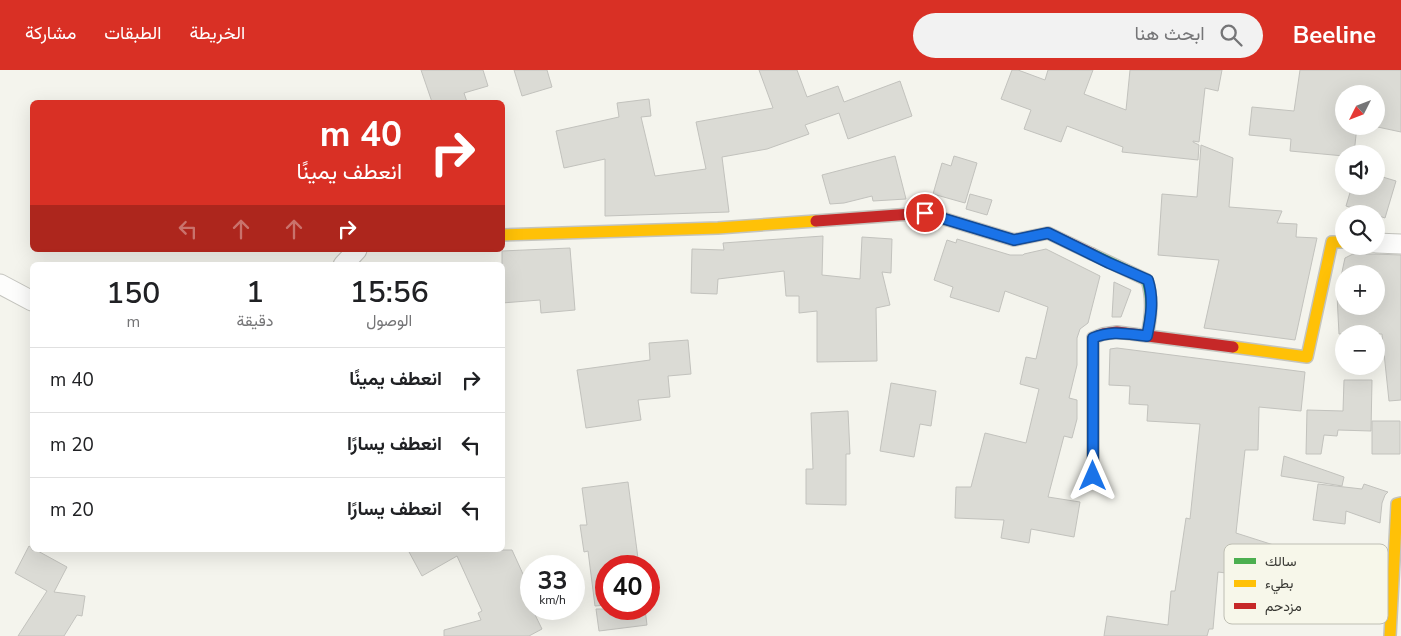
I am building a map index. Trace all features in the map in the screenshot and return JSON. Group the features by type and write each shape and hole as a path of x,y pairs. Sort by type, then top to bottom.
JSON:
{"street":[{"path":"505,235 718,228 925,213 1014,240 1048,233 1148,280 1151,290 1151,315 1147,336"},
{"path":"1093,476 1093,338 1116,332 1307,357 1332,242 1335,242"},
{"path":"1385,243 1401,244"},
{"path":"346,262 354,252"},
{"path":"0,284 30,300"},
{"path":"1390,636 1397,504 1401,503"}],"building":[{"path":"421,70 483,70 488,86 464,93 466,100 431,100"},
{"path":"514,70 547,70 552,87 522,96"},
{"path":"759,70 797,70 807,97 838,86 844,102 900,81 912,116 848,139 839,113 805,125 809,134 767,149 722,157 729,212 605,216 605,159 564,168 556,131 619,117 617,103 649,99 651,116 641,117 655,176 706,169 696,122 773,108"},
{"path":"1012,70 1018,70 1045,80 1048,70 1093,70 1084,94 1126,110 1130,70 1222,70 1218,91 1205,88 1199,142 1193,141 1199,145 1198,160 1122,152 1123,147 1067,126 1061,142 1024,129 1031,110 1001,99"},
{"path":"1300,70 1401,70 1401,132 1385,129 1385,85 1335,85 1335,135 1356,135 1355,145 1335,145 1335,155 1290,151 1291,139 1249,135 1252,107 1294,111"},
{"path":"1201,145 1233,158 1229,207 1282,211 1277,223 1297,224 1296,237 1317,238 1295,340 1204,328 1219,260 1158,255 1162,194 1197,197"},
{"path":"895,156 906,199 873,201 872,196 844,203 830,204 822,175"},
{"path":"954,156 977,163 965,203 933,194 942,163 951,166"},
{"path":"1385,178 1396,181 1385,218 1385,205 1346,205 1349,195 1385,195"},
{"path":"970,194 992,200 987,215 966,209"},
{"path":"823,236 822,275 860,279 862,237 892,239 891,273 882,272 890,305 876,308 877,361 817,362 817,311 799,313 799,296 786,296 784,271 718,279 717,294 691,293 692,249 724,250 723,243"},
{"path":"957,239 1010,255 1023,255 1046,249 1100,276 1088,323 1080,329 1077,338 1077,365 1069,398 1077,400 1077,419 1072,438 1064,436 1048,497 1080,502 1074,537 1031,529 1029,543 1001,538 1004,520 955,518 956,487 971,487 985,433 1026,443 1039,389 1020,384 1026,357 1036,359 1048,307 1005,291 999,312 950,297 953,287 934,280 947,240 956,243"},
{"path":"570,248 575,310 541,313 540,300 505,303 505,262 502,262 502,252"},
{"path":"1351,255 1401,255 1401,400 1389,401 1385,363 1385,325 1339,325 1338,315 1385,315 1385,265 1343,265 1345,258"},
{"path":"1114,282 1131,290 1121,317 1112,317"},
{"path":"688,340 691,374 668,376 670,397 638,400 641,420 586,428 577,370 650,360 649,343"},
{"path":"1117,348 1305,372 1301,411 1259,407 1258,450 1245,450 1236,533 1270,544 1224,544 1224,573 1218,572 1213,629 1209,629 1207,636 1104,636 1107,616 1168,625 1171,591 1175,591 1186,518 1190,519 1200,424 1147,421 1148,405 1129,404 1130,386 1109,385 1110,349"},
{"path":"1344,380 1372,380 1371,431 1338,430 1337,436 1324,435 1321,454 1306,454 1307,410 1343,411"},
{"path":"891,383 936,391 931,426 920,424 914,457 880,451"},
{"path":"848,411 850,454 846,454 846,505 806,504 806,469 813,469 811,413"},
{"path":"1372,421 1400,421 1400,454 1372,454"},
{"path":"1284,456 1344,477 1342,486 1281,476"},
{"path":"628,482 638,555 595,555 595,606 588,551 584,552 580,525 587,525 582,488"},
{"path":"1318,484 1362,489 1364,484 1388,492 1382,503 1380,523 1346,511 1345,524 1313,520"},
{"path":"29,546 30,552 40,552 67,567 54,592 85,596 82,616 77,615 64,636 18,636 47,591 15,573"},
{"path":"505,550 512,550 520,568 520,620 538,620 542,629 529,636 444,636 444,630 481,620 478,613 482,611 457,556 422,576 409,552 505,552"},
{"path":"598,620 646,620 647,625 599,631"}],"traffic: fast":[{"path":"1092,254 1147,280 1151,308 1147,336"}],"traffic: slow":[{"path":"505,235 718,228 816,221"},
{"path":"1233,347 1307,357 1332,242 1335,242"},
{"path":"1390,636 1397,504 1401,503"}],"traffic: jam":[{"path":"816,221 925,213 1014,240 1048,233 1092,254"},
{"path":"1093,476 1093,338 1117,332 1233,347"}],"route":[{"path":"925,213 1014,240 1048,233 1148,280 1151,290 1151,315 1147,336 1116,332 1093,338 1093,476"}]}
